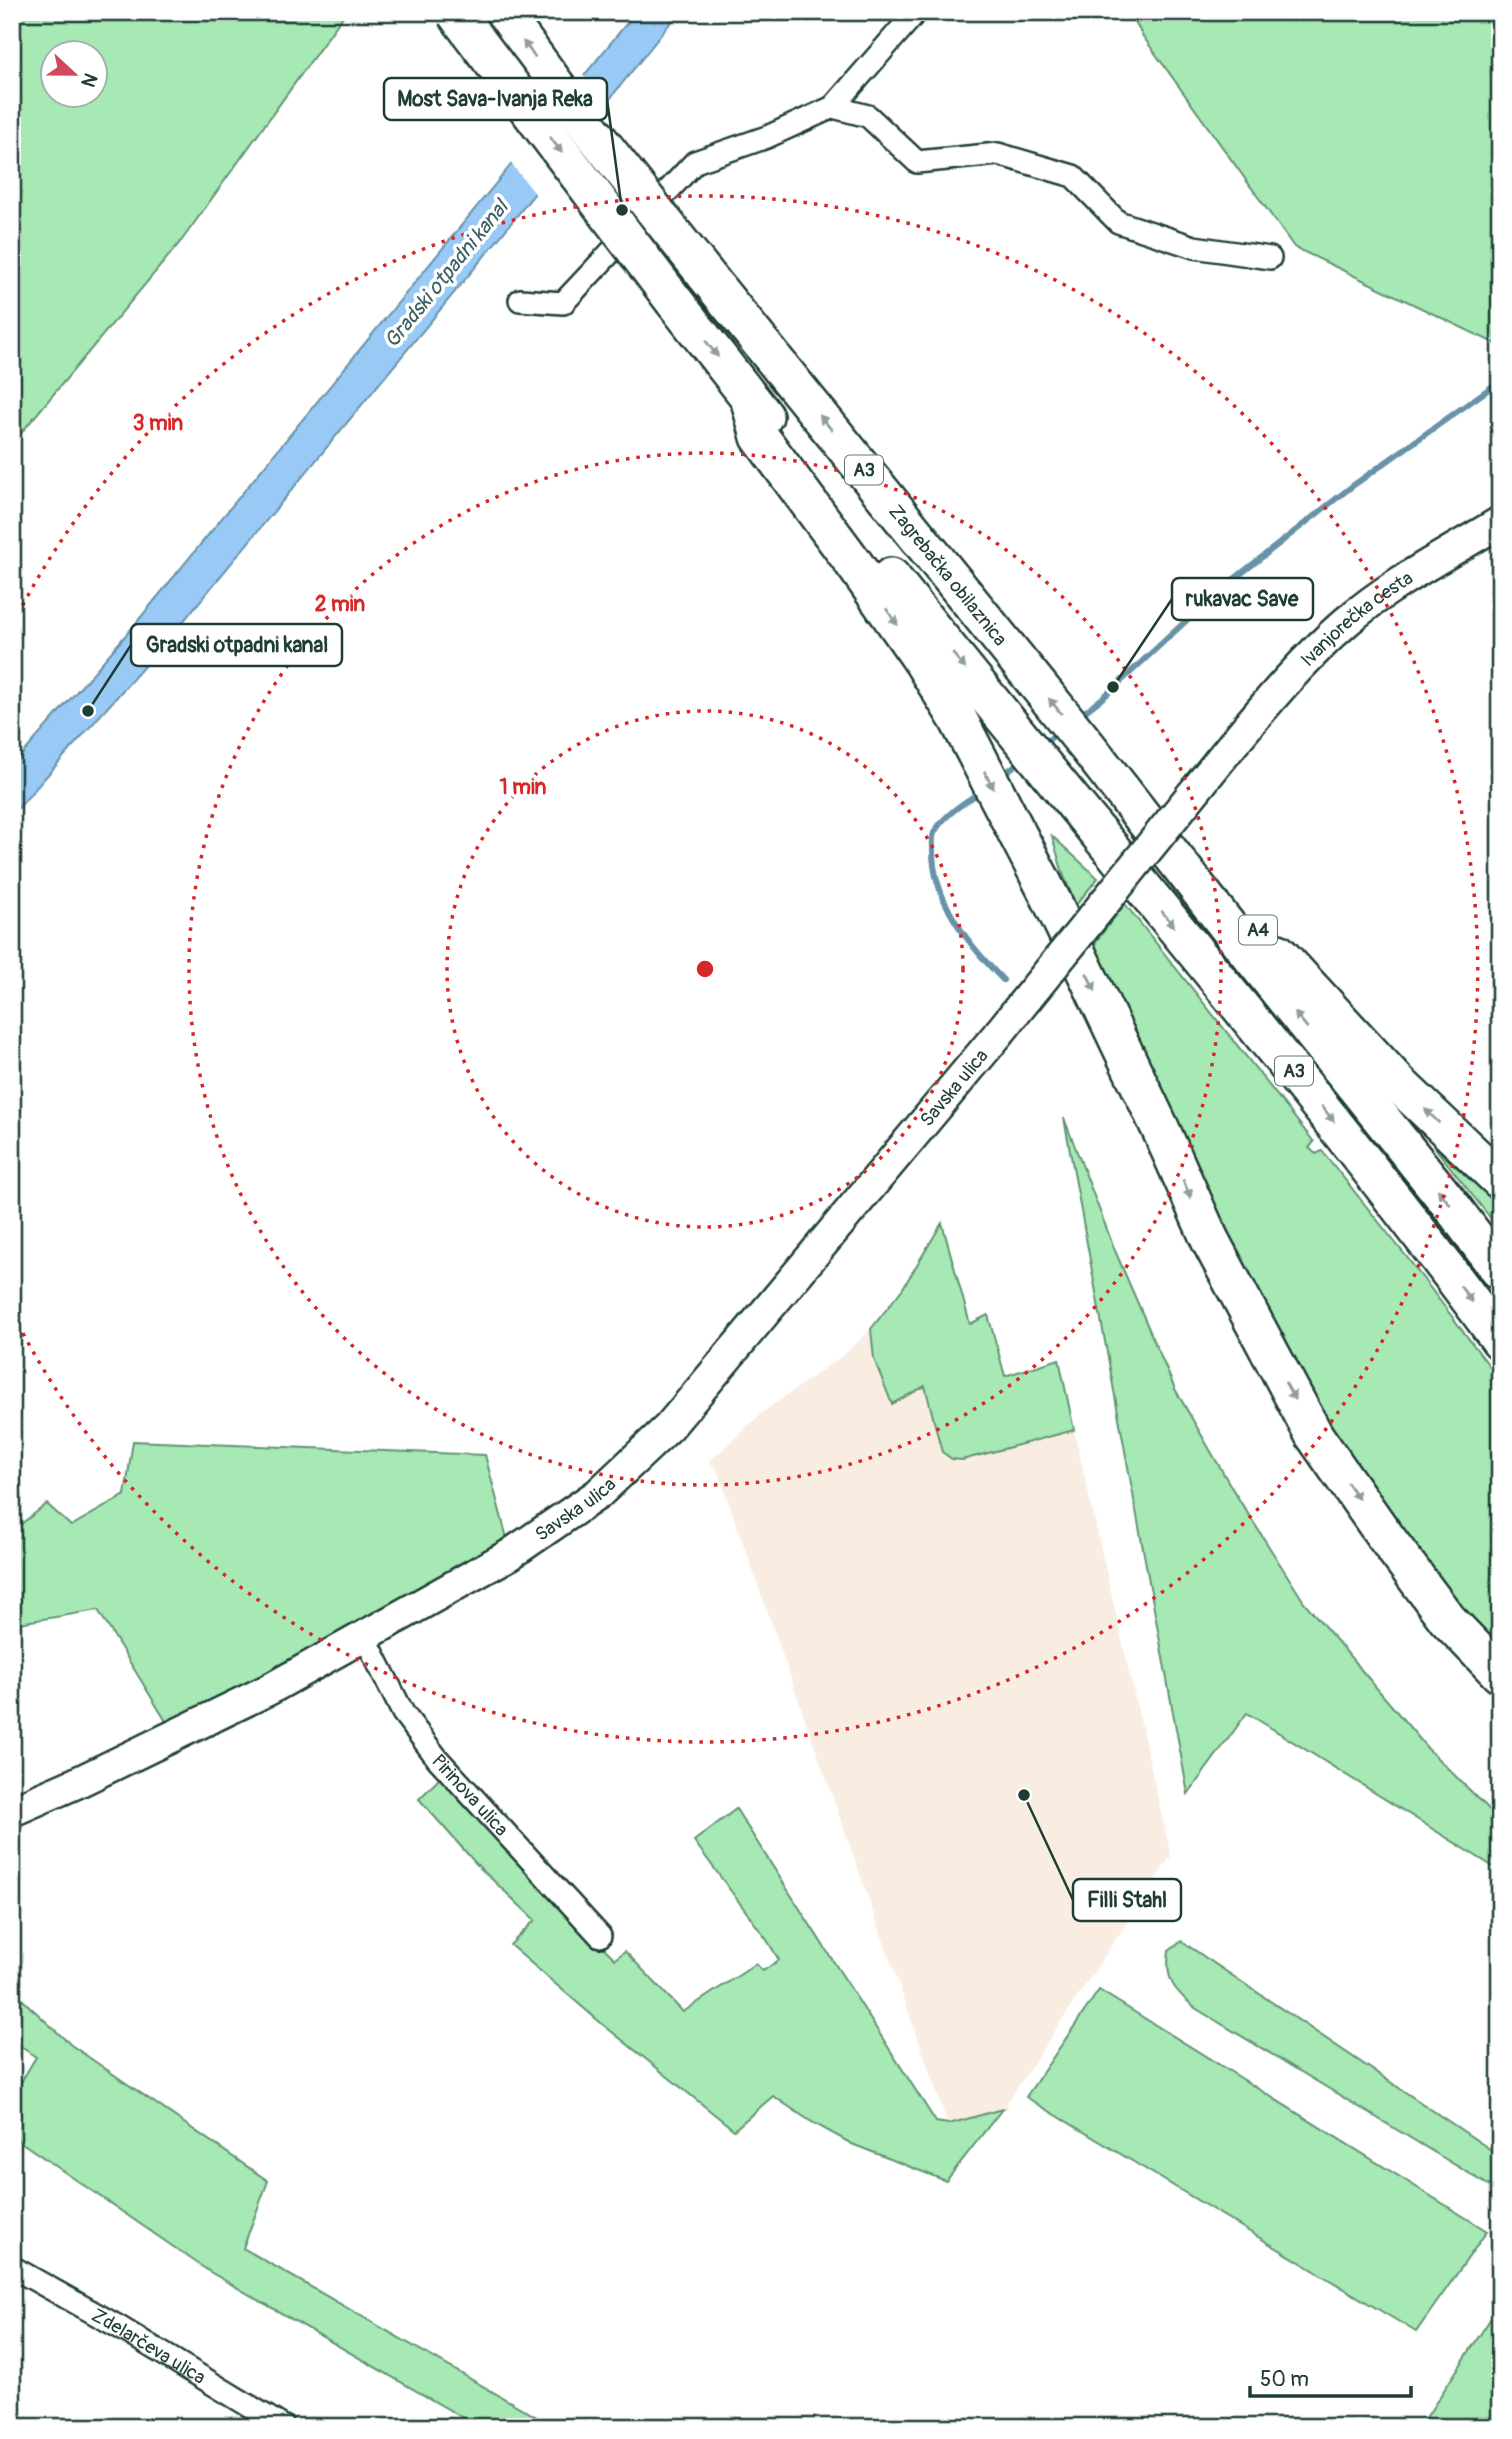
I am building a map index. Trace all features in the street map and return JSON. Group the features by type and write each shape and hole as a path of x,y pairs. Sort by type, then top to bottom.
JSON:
{"highway":[{"name":"A3","path":"455,12 749,397 1078,809 1315,1097 1500,1340"},
{"name":"Zagrebačka obilaznica","path":"502,12 556,86 705,274 1087,746 1118,776"},
{"path":"749,397 760,437 855,565 923,662 958,719 1027,852 1161,1130 1209,1240 1314,1435 1447,1619 1500,1674"},
{"name":"A3","path":"1118,776 1235,936 1453,1208 1500,1271"},
{"name":"A4","path":"1118,776 1135,783 1308,988 1398,1083 1500,1180"}],"main road":[{"name":"Ivanjorečka cesta","path":"999,1032 1236,740 1306,659 1347,621 1383,593 1500,522"},
{"name":"Savska ulica","path":"12,1811 180,1734 268,1690 509,1555 580,1507 628,1468 669,1427 999,1032"}],"street":[{"path":"520,300 563,303 695,162 767,137 833,107 916,12"},
{"path":"833,107 869,116 917,162 998,154 1073,176 1118,222 1194,247 1270,258"},
{"name":"Pirinova ulica","path":"365,1637 403,1713 436,1758 600,1936"},
{"name":"Zdelarčeva ulica","path":"12,2267 119,2327 284,2427"}],"shaded area":[{"path":"871,1329 874,1359 892,1404 925,1386 942,1452 952,1459 962,1460 1074,1430 1171,1856 1007,2103 1008,2108 948,2124 717,1469 709,1462 763,1412 846,1353"}],"green space":[{"path":"12,12 346,12 182,240 12,444"},
{"path":"1130,12 1500,12 1498,345 1294,247 1142,35"},
{"path":"1052,836 1098,878 1076,905 1063,874"},
{"path":"1125,904 1314,1142 1309,1148 1316,1154 1322,1151 1500,1380 1500,1652 1470,1619 1343,1453 1246,1280 1094,944"},
{"path":"1064,1118 1116,1253 1175,1389 1233,1490 1304,1602 1428,1749 1500,1820 1500,1871 1247,1713 1188,1794"},
{"path":"1435,1148 1500,1206 1500,1230"},
{"path":"942,1223 970,1324 988,1315 1005,1376 1059,1359 1074,1430 962,1460 952,1459 942,1452 925,1386 892,1404 874,1359 871,1329 903,1288"},
{"path":"133,1441 485,1455 509,1546 354,1630 167,1723 98,1610 13,1624 12,1622 12,1531 47,1504 71,1526 125,1495"},
{"path":"444,1774 553,1897 615,1959 625,1951 683,2012 756,1964 763,1971 779,1960 694,1841 736,1809 936,2122 949,2124 1002,2109 946,2181 852,2144 810,2121 773,2096 734,2130 601,2023 510,1945 535,1920 479,1867 419,1799"},
{"path":"1181,1941 1500,2156 1500,2192 1195,2008 1176,1989 1168,1969 1169,1950"},
{"path":"12,1990 71,2045 268,2181 243,2248 554,2427 479,2427 210,2272 12,2136 12,2097 36,2057 12,2041"},
{"path":"1099,1990 1487,2231 1416,2332 1026,2097"},
{"path":"1500,2304 1500,2427 1420,2427"}],"water":[{"path":"636,12 679,12 496,242 177,629 12,815 12,766 132,628"}],"pier":[{"path":"582,74 609,105 537,196 510,162"}],"waterway":[{"path":"1078,717 1105,696 1215,594 1351,487 1500,381"},
{"path":"1042,745 1061,730"},
{"path":"1000,777 1022,760"},
{"path":"983,790 949,814 938,826 933,841 934,868 946,904 955,920 1003,980"}],"place":[{"name":"Most Sava-Ivanja Reka","path":"622,210"},
{"name":"rukavac Save","path":"1113,687"},
{"name":"Gradski otpadni kanal","path":"88,711"},
{"name":"Filli Stahl","path":"1024,1795"}]}
